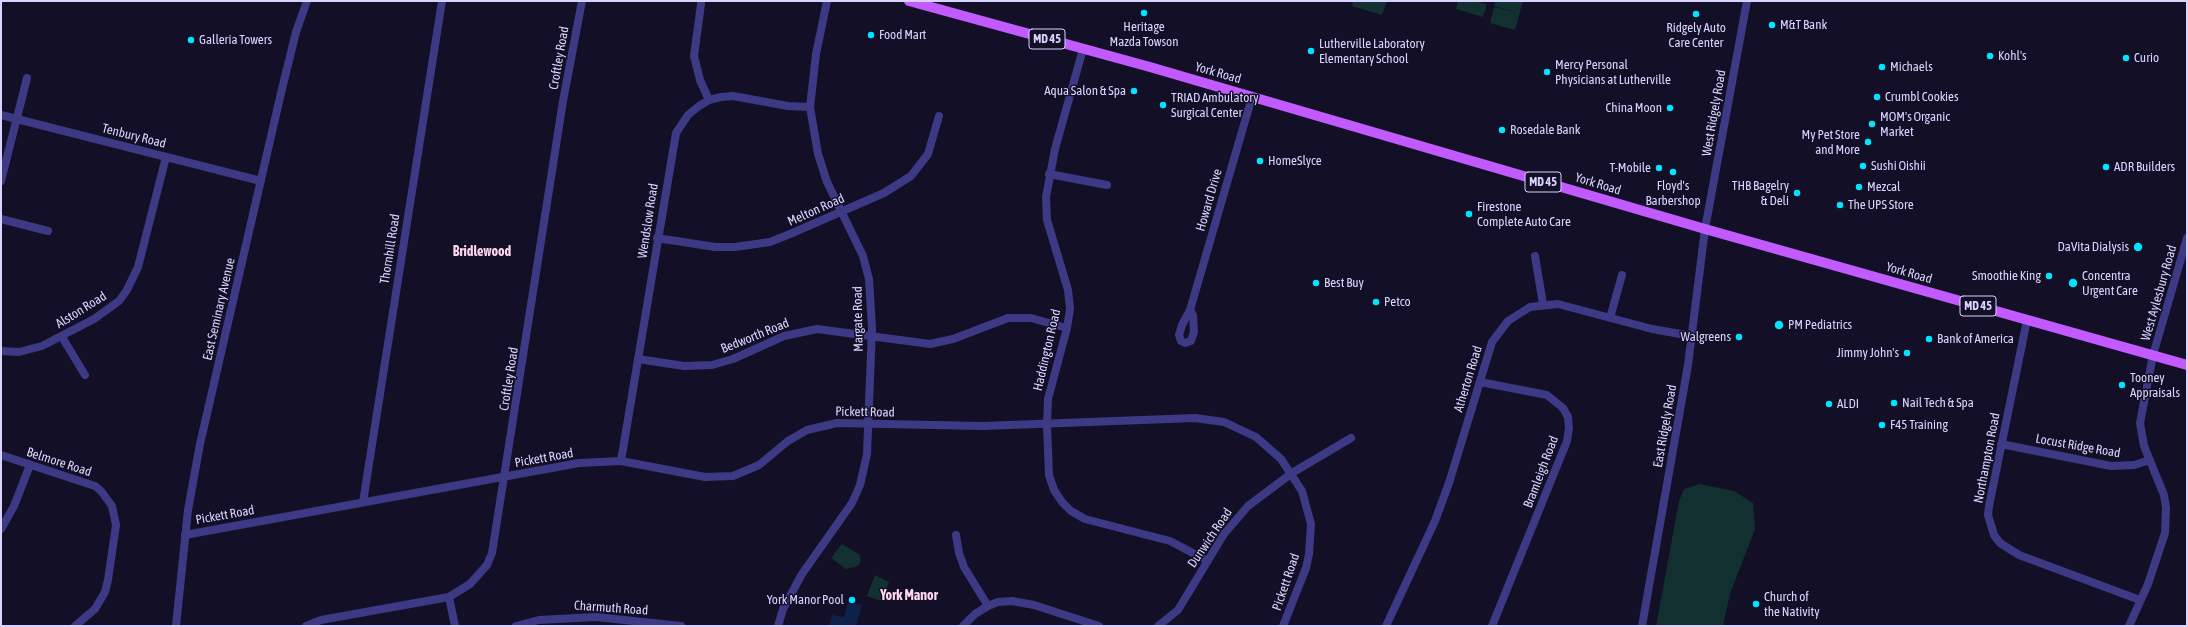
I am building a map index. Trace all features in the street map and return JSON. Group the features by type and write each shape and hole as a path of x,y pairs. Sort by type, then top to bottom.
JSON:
{"main road":[{"name":"York Road","path":"910,1 1252,97 1705,229 2187,365"}],"street":[{"name":"East Seminary Avenue","path":"176,626 185,535 200,444 296,32 306,1"},
{"name":"Thornhill Road","path":"363,502 442,1"},
{"name":"Croftley Road","path":"306,626 321,620 449,597 470,584 486,565 492,553 506,477 563,101 582,1"},
{"name":"Margate Road","path":"778,626 795,585 846,514 856,494 865,463 872,337 872,304 869,279 863,256 827,182 818,154 810,107 816,54 827,1"},
{"name":"West Ridgely Road","path":"1705,229 1747,1"},
{"path":"701,4 694,56 700,80 709,100"},
{"name":"Haddington Road","path":"1083,49 1049,174 1046,197 1048,220 1070,300 1067,328 1050,389 1047,425 1049,475 1054,490 1071,511 1100,524 1170,541 1208,561"},
{"path":"1,181 27,78"},
{"name":"Wendslow Road","path":"621,461 657,238 676,133 688,115 709,100 733,96 788,106 810,107"},
{"name":"Howard Drive","path":"1190,310 1252,97"},
{"name":"Tenbury Road","path":"1,115 261,181"},
{"name":"Melton Road","path":"657,238 716,247 753,245 783,237 842,212 894,188 911,176 928,154 939,116"},
{"name":"Alston Road","path":"1,351 31,350 62,336 106,311 119,301 127,290 138,267 166,157"},
{"path":"1049,174 1107,185"},
{"path":"1,219 48,231"},
{"name":"East Ridgely Road","path":"1642,626 1692,336 1705,229"},
{"name":"West Aylesbury Road","path":"2129,626 2161,547 2166,520 2164,495 2144,446 2140,430 2153,355 2187,238"},
{"path":"1535,256 1543,304"},
{"path":"1610,318 1622,274"},
{"name":"Atherton Road","path":"1386,626 1435,521 1449,483 1492,342 1498,331 1518,312 1543,304 1572,307 1610,318 1692,336"},
{"name":"Bedworth Road","path":"638,359 684,366 703,367 727,361 784,336 805,330 828,329 915,343 940,343 995,321 1019,317 1031,318 1067,328"},
{"name":"Northampton Road","path":"2027,320 1988,515 1994,535 2000,543 2019,555 2140,600"},
{"path":"62,336 85,375"},
{"name":"Bramleigh Road","path":"1480,382 1547,395 1563,408 1568,417 1569,428 1567,441 1492,626"},
{"name":"Pickett Road","path":"185,535 579,463 621,461 705,477 724,478 751,469 788,441 807,430 837,423 933,426 1047,425 1195,418 1210,419 1230,424 1256,437 1281,460 1292,474 1302,491 1311,524 1311,539 1306,568 1283,626"},
{"name":"Dunwich Road","path":"1158,626 1178,610 1236,519 1265,492 1351,438"},
{"name":"Locust Ridge Road","path":"2001,444 2111,466 2134,465 2150,460"},
{"name":"Belmore Road","path":"1,455 95,486 108,498 115,516 109,572 105,592 95,609 75,626"},
{"path":"1,529 14,506 30,465"},
{"path":"956,535 959,553 964,567 988,606"},
{"path":"449,597 455,626"},
{"path":"963,626 975,614 998,602 1024,602 1099,626"},
{"name":"Charmuth Road","path":"516,626 539,620 568,617 596,617 627,623 681,626"}],"green space":[{"path":"1353,1 1387,1 1382,15 1352,6"},
{"path":"1458,1 1474,1 1487,4 1483,17 1456,9"},
{"path":"1495,1 1523,1 1515,30 1490,23 1494,7 1518,13 1494,6"},
{"path":"1700,484 1734,491 1753,503 1755,529 1730,594 1723,626 1656,626 1679,501 1684,489"},
{"path":"842,544 859,554 861,561 858,566 846,569 831,558"},
{"path":"875,575 889,582 882,601 867,596"}],"water":[{"path":"848,602 862,605 856,626 829,626 832,615 844,617"}],"place":[{"name":"Heritage Mazda Towson","path":"1144,13"},
{"name":"Ridgely Auto Care Center","path":"1696,14"},
{"name":"M&T Bank","path":"1772,25"},
{"name":"Food Mart","path":"871,35"},
{"name":"Galleria Towers","path":"191,40"},
{"name":"Lutherville Laboratory Elementary School","path":"1311,51"},
{"name":"Kohl's","path":"1990,56"},
{"name":"Curio","path":"2126,58"},
{"name":"Michaels","path":"1882,67"},
{"name":"Mercy Personal Physicians at Lutherville","path":"1547,72"},
{"name":"Aqua Salon & Spa","path":"1134,91"},
{"name":"Crumbl Cookies","path":"1877,97"},
{"name":"TRIAD Ambulatory Surgical Center","path":"1163,105"},
{"name":"China Moon","path":"1670,108"},
{"name":"MOM's Organic Market","path":"1872,124"},
{"name":"Rosedale Bank","path":"1502,130"},
{"name":"My Pet Store and More","path":"1868,142"},
{"name":"HomeSlyce","path":"1260,161"},
{"name":"Sushi Oishii","path":"1863,166"},
{"name":"ADR Builders","path":"2106,167"},
{"name":"T-Mobile","path":"1659,168"},
{"name":"Floyd's Barbershop","path":"1673,172"},
{"name":"Mezcal","path":"1859,187"},
{"name":"THB Bagelry & Deli","path":"1797,193"},
{"name":"The UPS Store","path":"1840,205"},
{"name":"Firestone Complete Auto Care","path":"1469,214"},
{"name":"DaVita Dialysis","path":"2138,247"},
{"name":"Smoothie King","path":"2049,276"},
{"name":"Best Buy","path":"1316,283"},
{"name":"Concentra Urgent Care","path":"2073,283"},
{"name":"Petco","path":"1376,302"},
{"name":"PM Pediatrics","path":"1779,325"},
{"name":"Walgreens","path":"1739,337"},
{"name":"Bank of America","path":"1929,339"},
{"name":"Jimmy John's","path":"1907,353"},
{"name":"Tooney Appraisals","path":"2122,385"},
{"name":"Nail Tech & Spa","path":"1894,403"},
{"name":"ALDI","path":"1829,404"},
{"name":"F45 Training","path":"1882,425"},
{"name":"York Manor Pool","path":"852,600"},
{"name":"Church of the Nativity","path":"1756,604"}],"district":[{"name":"Bridlewood","path":"482,252"},
{"name":"York Manor","path":"909,596"}]}
